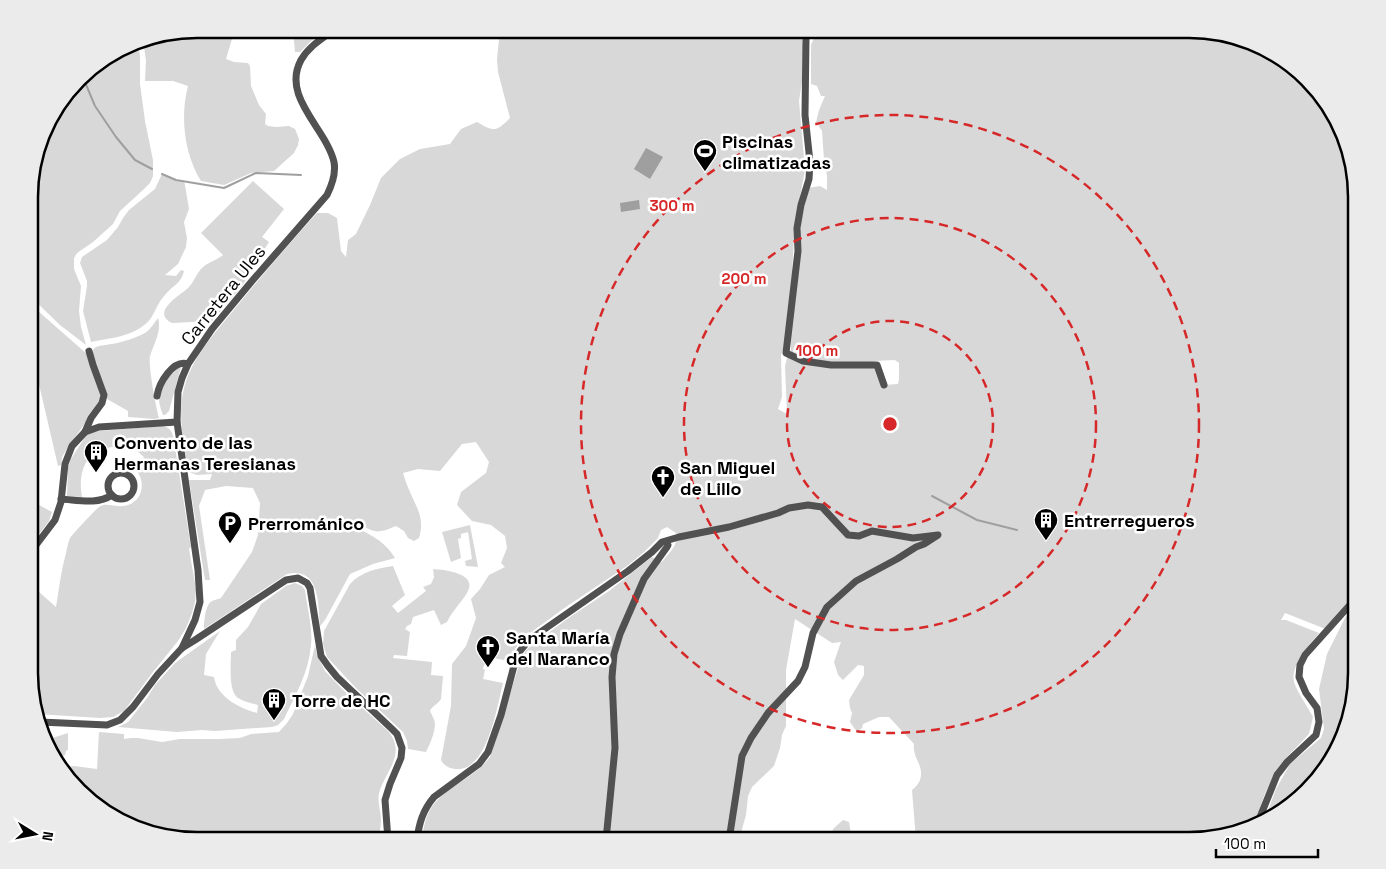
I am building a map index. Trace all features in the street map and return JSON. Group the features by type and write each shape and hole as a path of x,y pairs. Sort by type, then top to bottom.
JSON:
{"street":[{"path":"806,37 805,115 810,162 809,179 798,228 798,251 786,353 803,361 831,365 877,365 884,386"},
{"name":"Carretera Ules","path":"182,648 195,620 200,602 198,570 176,422 178,392 188,364 212,329 327,195 331,187 334,179 334,162 327,144 301,102 296,85 301,59 314,44 323,38"},
{"path":"38,542 55,520 61,499 64,464 72,446 85,432 91,418 102,403 104,395 89,351"},
{"path":"157,396 158,389 171,369 180,364 188,364"},
{"path":"85,432 99,427 176,422"},
{"path":"61,499 96,501 103,500 112,495"},
{"path":"418,832 424,812 434,797 479,764 488,752 501,715 515,662 524,646 538,633 628,571 662,542 679,536 729,526 778,513 789,508 808,505 822,507 848,535 859,536 872,531 913,538 938,535 856,581 827,606 813,633 805,667 798,681 768,713 742,756 730,831"},
{"path":"607,832 615,748 612,677 614,654 620,634 644,579 667,547 668,544 666,542"},
{"path":"46,722 107,726 120,720 182,648 286,580 298,578 307,583 311,594 322,656 328,666 337,677 397,734 402,748 401,758 385,800 387,832"},
{"path":"1261,814 1277,775 1287,762 1316,735 1319,722 1318,708 1306,693 1299,677 1300,665 1305,655 1348,607"}],"shaded area":[{"path":"802,37 802,81 799,101 805,170 794,237 791,292 785,345 781,355 782,397 778,409 787,414 785,366 791,352 791,328 801,222 808,188 820,186 827,190 822,131 816,122 825,96 821,96 817,86 811,84 811,45 814,37 1190,37 1241,46 1278,64 1294,77 1322,108 1332,126 1340,145 1348,186 1348,606 1326,628 1285,613 1281,620 1286,620 1319,633 1298,662 1294,676 1295,686 1313,717 1309,734 1276,770 1258,815 1231,826 1200,831 915,831 912,790 919,783 921,770 915,754 914,744 889,717 879,717 863,724 862,728 857,732 850,722 852,713 849,700 864,675 864,666 858,665 843,680 838,675 834,662 841,642 832,643 795,619 786,670 786,726 774,766 752,787 748,796 746,815 741,831 423,832 427,817 435,803 476,771 490,757 520,662 526,650 609,591 652,557 662,562 673,549 677,537 676,533 667,527 661,530 658,538 627,566 522,639 509,661 488,657 483,669 485,670 483,679 503,683 489,735 484,748 468,767 457,769 448,767 441,760 451,706 452,664 466,646 476,618 471,599 489,575 505,567 501,563 507,548 505,536 491,525 472,521 457,505 461,492 486,473 489,462 476,442 462,444 440,471 418,469 403,473 421,519 419,538 414,541 408,538 404,531 396,526 383,531 376,531 356,523 354,526 381,542 395,558 373,564 350,574 320,626 315,589 306,576 298,573 287,574 204,629 205,614 208,606 212,601 221,598 252,552 258,535 260,503 253,488 226,486 205,490 199,506 210,580 205,580 189,480 210,480 212,474 197,475 189,472 187,462 181,412 183,393 191,368 213,336 317,213 328,213 337,218 341,251 346,257 348,240 356,234 381,178 400,159 420,149 450,144 461,129 477,122 487,128 495,129 510,118 498,72 499,38","holes":["895,360 899,363 898,384 884,385 874,361"]},
{"path":"186,38 232,38 226,59 234,62 248,63 250,66 251,86 259,105 266,114 265,124 276,127 289,126 295,129 299,139 294,153 274,171 251,173 224,185 201,181 191,159 185,135 184,110 188,86 173,81 145,81 145,46"},
{"path":"294,38 315,38 300,52 295,52"},
{"path":"139,49 140,84 153,160 153,176 150,183 120,211 113,224 77,253 74,258 74,269 81,286 79,311 86,345 60,325 38,304 38,196 43,155 54,126 64,108 77,92 108,64"},
{"path":"646,148 663,157 650,179 634,169"},
{"path":"162,174 184,181 185,185 189,209 184,222 187,238 186,247 178,264 165,275 176,276 181,270 184,271 183,275 179,282 163,297 146,324 124,335 91,342 83,311 87,281 80,263 82,257 107,240 129,210 155,189"},
{"path":"253,181 284,209 262,237 269,242 242,286 212,321 172,323 166,319 164,314 168,305 189,287 203,267 223,255 201,233"},
{"path":"639,200 640,209 621,212 620,203"},
{"path":"38,311 87,354 90,367 101,393 99,401 62,457 61,465 58,466 38,380"},
{"path":"158,318 159,328 150,356 150,368 159,418 128,417 128,411 107,399 105,387 94,360 93,350 98,346 120,342 141,335 149,330"},
{"path":"181,367 169,411 163,415 159,401 161,389 169,375"},
{"path":"163,426 172,433 191,547 189,549 196,589 195,602 186,628 178,641 124,711 113,717 100,718 44,714 39,693 38,673 38,591 56,607 70,538 102,505 124,506 133,503 140,495 142,485 136,470 144,457 136,450 127,446 119,446 94,453 86,462 82,473 82,497 67,496 68,467 71,459 85,437 90,433"},
{"path":"38,504 52,512 49,521 38,535"},
{"path":"470,525 478,567 466,566 465,561 472,559 468,532 461,534 461,538 458,539 461,558 451,562 442,532"},
{"path":"393,566 405,595 392,606 398,613 426,591 423,587 431,584 434,577 433,569 459,574 465,577 469,586 467,593 447,622 441,625 434,610 413,617 411,624 405,629 410,632 407,656 394,655 393,658 432,662 431,675 443,676 441,699 430,711 435,727 426,752 408,749 403,732 356,688 327,657 323,644 324,631 350,584 364,573"},
{"path":"295,583 302,586 305,590 311,625 310,655 301,684 284,719 278,725 215,731 177,732 118,727 128,722 155,685 175,663 220,631 206,654 204,675 214,677 219,690 230,701 257,713 258,705 238,698 235,695 231,677 231,652 236,650 236,640 248,627 261,604 286,586"},
{"path":"1348,615 1348,683 1340,724 1322,761 1309,777 1286,799 1268,811 1276,789 1290,764 1321,738 1324,729 1319,689 1327,654"},
{"path":"315,645 317,655 325,671 388,731 393,739 396,747 395,755 379,793 381,820 379,832 196,832 155,826 126,815 108,805 84,785 68,767 97,769 99,732 124,734 124,739 138,738 162,742 180,739 240,738 251,734 279,732 293,714 308,676"},
{"path":"68,733 68,750 62,756 52,738"},
{"path":"843,820 849,822 851,831 832,831"}],"waterway":[{"path":"86,83 95,106 116,137 135,160 152,169"},
{"path":"162,174 176,180 224,188 256,173 301,175"},
{"path":"932,496 977,520 1017,530"}],"place":[{"name":"Piscinas climatizadas","path":"705,172"},
{"name":"Convento de las Hermanas Teresianas","path":"96,473"},
{"name":"San Miguel de Lillo","path":"663,498"},
{"name":"Entrerregueros","path":"1046,541"},
{"name":"Prerrománico","path":"230,544"},
{"name":"Santa María del Naranco","path":"488,668"},
{"name":"Torre de HC","path":"274,721"}]}
